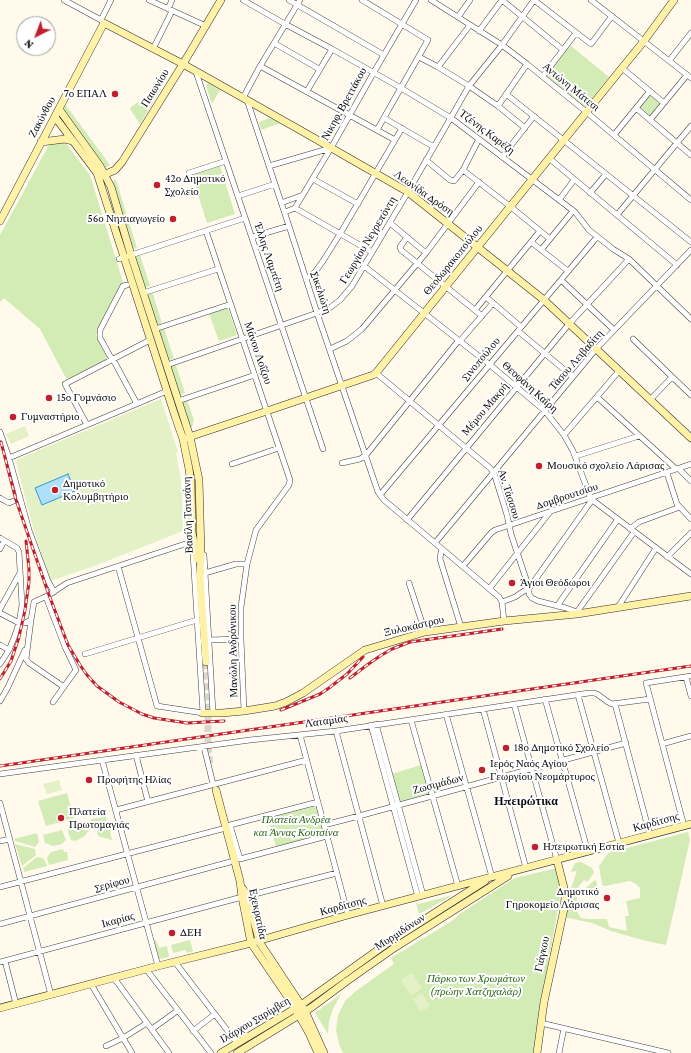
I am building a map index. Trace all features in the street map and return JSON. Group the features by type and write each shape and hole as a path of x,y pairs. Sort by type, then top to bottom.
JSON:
{"street":[{"path":"64,0 103,22"},
{"name":"Ζακύνθου","path":"0,221 103,22 111,0"},
{"path":"149,0 206,26"},
{"path":"153,49 170,10 172,0"},
{"name":"Παιωνίου","path":"102,176 115,170 122,162 221,0"},
{"name":"Τζένης Καρέζη","path":"243,0 374,72 451,118 573,211 589,230 613,249 629,259 691,318"},
{"path":"289,0 298,2 384,55"},
{"path":"362,0 428,40 377,130"},
{"name":"Νικηφ. Βρεττάκου","path":"295,208 416,0"},
{"path":"458,18 470,0"},
{"path":"479,31 502,0 564,50"},
{"path":"534,0 591,44 612,16"},
{"name":"Γεωργίου Νεγρεπόντη","path":"167,365 317,313 331,306 342,298 352,286 390,223 469,86 502,45 534,0"},
{"path":"591,0 689,77 650,120"},
{"name":"Θεοδωρακοπούλου","path":"376,374 478,248 509,206 533,180 587,113 644,41 674,0"},
{"name":"Αντώνη Μάτεσι","path":"433,1 502,45 543,76 691,198"},
{"path":"245,99 260,66 298,2"},
{"name":"Λεωνίδα Δρόση","path":"103,22 183,64 408,192 544,300 691,438"},
{"path":"438,67 470,25"},
{"path":"543,76 576,33"},
{"path":"669,61 691,33"},
{"path":"274,43 319,69"},
{"path":"307,91 332,49"},
{"path":"419,57 469,86 498,106 525,128"},
{"path":"498,106 527,64"},
{"path":"260,66 395,140"},
{"path":"622,68 664,103"},
{"name":"Έλλης Λαμπέτη","path":"196,72 323,449"},
{"path":"614,134 650,91"},
{"path":"506,94 691,242"},
{"name":"Σικελιώτη","path":"245,99 379,493"},
{"path":"636,108 691,155"},
{"name":"Βασίλη Τσιτσάνη","path":"59,109 100,166 121,258 183,439 190,477 192,532 201,561 200,580 206,662"},
{"path":"502,157 534,116"},
{"name":"Βασίλη Τσιτσάνη","path":"55,117 95,170 111,187 143,293 190,437 199,480 196,542 193,552 203,713"},
{"path":"384,118 434,147"},
{"path":"617,215 691,126"},
{"path":"306,278 313,274 318,268 340,234 402,128"},
{"path":"42,142 65,139 73,141"},
{"path":"426,160 452,181 456,180 479,139"},
{"path":"269,166 331,148"},
{"path":"550,159 677,265"},
{"path":"189,173 226,161"},
{"path":"462,170 550,239"},
{"path":"590,193 606,174"},
{"path":"313,179 358,204"},
{"path":"559,200 574,180"},
{"path":"330,349 347,341 359,332 426,253 479,182"},
{"path":"238,196 275,184"},
{"path":"281,203 303,195"},
{"path":"284,212 295,208 372,252"},
{"path":"541,250 573,211"},
{"path":"121,258 245,218"},
{"path":"390,223 426,253"},
{"path":"252,237 289,226"},
{"name":"Μάνου Λοΐζου","path":"206,231 290,478 290,483"},
{"path":"475,310 540,231"},
{"path":"407,237 400,246 400,249 482,316"},
{"name":"Σινοπούλου","path":"379,493 597,237"},
{"path":"531,242 568,271"},
{"name":"Τάσου Λειβαδίτη","path":"435,543 596,349 691,250"},
{"name":"Μέμου Μακρή","path":"406,520 569,324 629,259"},
{"name":"Θεοφάνη Καΐρη","path":"364,266 460,340 545,411 564,435 576,456 592,499"},
{"path":"143,293 218,269"},
{"path":"561,280 614,330"},
{"path":"127,284 123,286 100,330 100,338 137,404"},
{"path":"486,297 545,353 573,377"},
{"path":"342,463 366,455 409,401 493,303"},
{"path":"155,329 230,304"},
{"path":"633,339 691,395"},
{"path":"86,425 65,384 150,340"},
{"path":"564,435 619,371"},
{"path":"183,439 267,412 376,374"},
{"name":"Αν. Τάσσου","path":"376,374 490,468 494,473 517,554 529,588 529,593 534,598 542,602 577,613"},
{"path":"178,400 255,375"},
{"path":"650,400 672,377"},
{"path":"9,458 167,391"},
{"path":"597,396 639,436 691,481"},
{"path":"0,432 34,546 54,592"},
{"path":"576,456 639,436"},
{"path":"232,464 279,448"},
{"name":"Δομβρουτσίου","path":"463,566 492,532 691,464"},
{"path":"667,473 677,503 690,516"},
{"name":"Μανώλη Ανδρόνικου","path":"244,711 241,607 247,564 256,530 290,483"},
{"path":"379,493 384,500 406,520 499,597 502,602 504,622"},
{"path":"0,498 9,503 16,500 20,496"},
{"path":"502,602 512,599 529,588 592,499 691,574"},
{"path":"577,613 632,530 639,522 680,507"},
{"path":"489,589 551,512"},
{"path":"557,606 618,519"},
{"path":"668,557 691,533"},
{"path":"0,549 2,539 17,548 19,552 22,605 19,623 9,650 0,664"},
{"path":"64,687 28,663 26,659 34,602 73,581 196,542 204,550 213,713"},
{"path":"618,607 656,548"},
{"path":"442,549 440,559 461,627"},
{"path":"205,573 236,564 247,564"},
{"path":"118,566 138,638"},
{"path":"0,609 20,572"},
{"path":"409,583 425,632"},
{"path":"46,596 65,647 76,670 53,702"},
{"name":"Ξυλοκάστρου","path":"138,638 157,706 203,713 244,711 274,706 286,702 303,693 365,650 425,632 577,613 691,596"},
{"path":"0,613 19,623 24,623 31,620"},
{"path":"85,654 197,620"},
{"path":"208,640 241,639"},
{"path":"0,645 9,650"},
{"path":"0,701 27,646"},
{"path":"687,825 662,744 646,682 688,676 691,696"},
{"name":"Λαταμίας","path":"0,774 250,740 336,731 374,724 411,720 545,699 594,693 600,695 609,703 615,704"},
{"path":"578,695 619,843"},
{"path":"545,699 588,852"},
{"path":"650,699 615,704 650,835"},
{"path":"514,704 557,860"},
{"path":"483,709 526,868"},
{"path":"446,714 492,877"},
{"path":"411,720 458,886"},
{"path":"374,724 421,896"},
{"path":"336,731 383,906"},
{"path":"300,735 348,915"},
{"path":"662,744 691,736"},
{"name":"Ζωσιμάδων","path":"324,824 359,816 626,743"},
{"path":"204,747 215,787"},
{"path":"136,755 148,802"},
{"path":"102,760 158,966"},
{"path":"116,810 215,787 307,760"},
{"name":"Εχεκρατίδα","path":"215,787 255,941 300,1010 324,1053"},
{"path":"318,802 230,825 240,859 327,836"},
{"path":"0,805 51,995"},
{"name":"Καρδίτσης","path":"0,1008 687,825"},
{"path":"0,887 222,828"},
{"path":"0,841 10,839"},
{"name":"Γιάγκου","path":"537,1053 552,959 564,909 564,888 557,860"},
{"name":"Σερίφου","path":"0,924 230,862"},
{"name":"Μυρμιδόνων","path":"300,1010 515,871"},
{"name":"Ικαρίας","path":"2,961 337,873"},
{"name":"Μυρμιδόνων","path":"300,1010 389,942 492,877"},
{"path":"2,961 16,1004"},
{"path":"175,962 237,1043"},
{"path":"146,969 210,1053"},
{"path":"114,978 169,1053"},
{"path":"91,984 132,1053"},
{"name":"Εχεκρατίδα","path":"300,1010 318,1053"},
{"name":"Ιλάρχου Σαρίμβεη","path":"221,1053 300,1010"},
{"name":"Ιλάρχου Σαρίμβεη","path":"237,1053 300,1010"},
{"path":"152,1029 178,1011"},
{"path":"193,1031 215,1014"},
{"path":"106,1046 123,1038 147,1023"},
{"path":"541,1023 649,1051 668,1053"},
{"path":"559,1053 564,1028"}],"green space":[{"path":"570,45 609,77 584,108 546,76"},
{"path":"208,83 220,90 212,104 206,86"},
{"path":"157,87 161,89 140,124 130,109"},
{"path":"650,93 661,102 650,116 639,107"},
{"path":"65,104 110,165 106,168 63,109"},
{"path":"270,118 280,123 261,130 259,122"},
{"path":"65,142 90,175 123,282 96,335 108,360 67,380 40,329 4,298 0,302 0,235 49,145"},
{"path":"220,166 235,214 207,223 192,175"},
{"path":"116,180 137,248 132,249 111,182"},
{"path":"140,255 150,286 144,287 134,257"},
{"path":"152,291 162,323 156,325 146,293"},
{"path":"228,308 237,335 219,341 209,314"},
{"path":"164,328 174,359 168,360 158,330"},
{"path":"175,362 185,393 180,395 170,364"},
{"path":"161,399 178,452 176,453 182,493 183,531 97,565 50,581 32,524 16,462 18,459"},
{"path":"187,400 194,420 192,427 190,428 181,402"},
{"path":"25,426 29,436 11,444 6,434"},
{"path":"421,765 430,794 400,802 392,774"},
{"path":"59,780 62,790 47,794 43,784"},
{"path":"67,793 74,818 46,826 38,801"},
{"name":"Πλατεία Ανδρέα και Άννας Κουτσίνα","path":"317,806 324,835 276,847 268,818"},
{"path":"106,817 107,820 94,830 89,826 91,819"},
{"path":"108,822 112,840 98,836 97,830"},
{"path":"86,824 88,831 85,836 75,841 71,840 67,829"},
{"path":"62,830 66,840 62,844 53,846 45,843 43,835"},
{"path":"688,832 690,840 666,945 611,931 592,923 564,917 566,903 577,871 571,872 575,863 581,862 592,868 594,872 587,882 584,880 578,887 580,889 576,903 577,911 581,918 607,919 609,927 627,931 625,916 629,916 626,901 640,898 640,888 630,881 605,886 602,885 599,866 608,853"},
{"path":"37,833 39,842 35,847 15,841 14,839"},
{"path":"15,844 35,849 36,855 22,866"},
{"path":"63,849 64,852 67,852 68,860 49,865 47,858 51,852"},
{"path":"37,857 43,858 47,866 24,872 23,868"},
{"name":"Πάρκο των Χρωμάτων (πρώην Χατζηχαλάρ)","path":"557,868 561,892 543,992 535,1053 343,1053 339,1044 336,1030 338,1015 345,1001 356,991 394,964 391,958 452,921 461,913 515,878"},
{"path":"595,880 598,888 595,892 581,896 580,894 582,891"},
{"path":"453,895 419,914 416,903 419,904"},
{"path":"154,940 156,940 159,948 167,946 169,957 159,959"},
{"path":"190,940 193,951 188,953 185,950 173,953 171,945"},
{"path":"412,973 422,988 411,996 401,980"},
{"path":"422,993 430,1006 421,1012 412,999"},
{"path":"341,994 333,1009 329,1021 328,1034 315,1013"}],"water":[{"name":"Δημοτικό Κολυμβητήριο","path":"68,474 75,491 42,505 35,488"}],"tunnel":[{"path":"206,662 210,766"}],"railway":[{"path":"1,442 16,500 49,595 68,645 87,675 97,686 119,702 142,714 154,718 187,723 224,721"},
{"path":"0,679 11,661 19,637 25,610 29,582 26,541"},
{"path":"350,678 380,656 392,649 410,642 502,629"},
{"path":"281,710 320,694 347,674 363,657"},
{"path":"0,766 691,666"}],"place":[{"name":"7ο ΕΠΑΛ","path":"115,94"},
{"name":"42ο Δημοτικό Σχολείο","path":"157,185"},
{"name":"56ο Νηπιαγωγείο","path":"173,219"},
{"name":"15ο Γυμνάσιο","path":"49,398"},
{"name":"Γυμναστήριο","path":"13,417"},
{"name":"Μουσικό σχολείο Λάρισας","path":"539,466"},
{"name":"Δημοτικό Κολυμβητήριο","path":"55,490"},
{"name":"Άγιοι Θεόδωροι","path":"512,583"},
{"name":"18ο Δημοτικό Σχολείο","path":"506,748"},
{"name":"Ιερός Ναός Αγίου Γεωργίου Νεομάρτυρος","path":"482,770"},
{"name":"Προφήτης Ηλίας","path":"89,780"},
{"name":"Πλατεία Πρωτομαγιάς","path":"61,818"},
{"name":"Ηπειρωτική Εστία","path":"535,847"},
{"name":"Δημοτικό Γηροκομείο Λάρισας","path":"607,898"},
{"name":"ΔΕΗ","path":"172,933"}],"district":[{"name":"Ηπειρώτικα","path":"526,801"}]}
